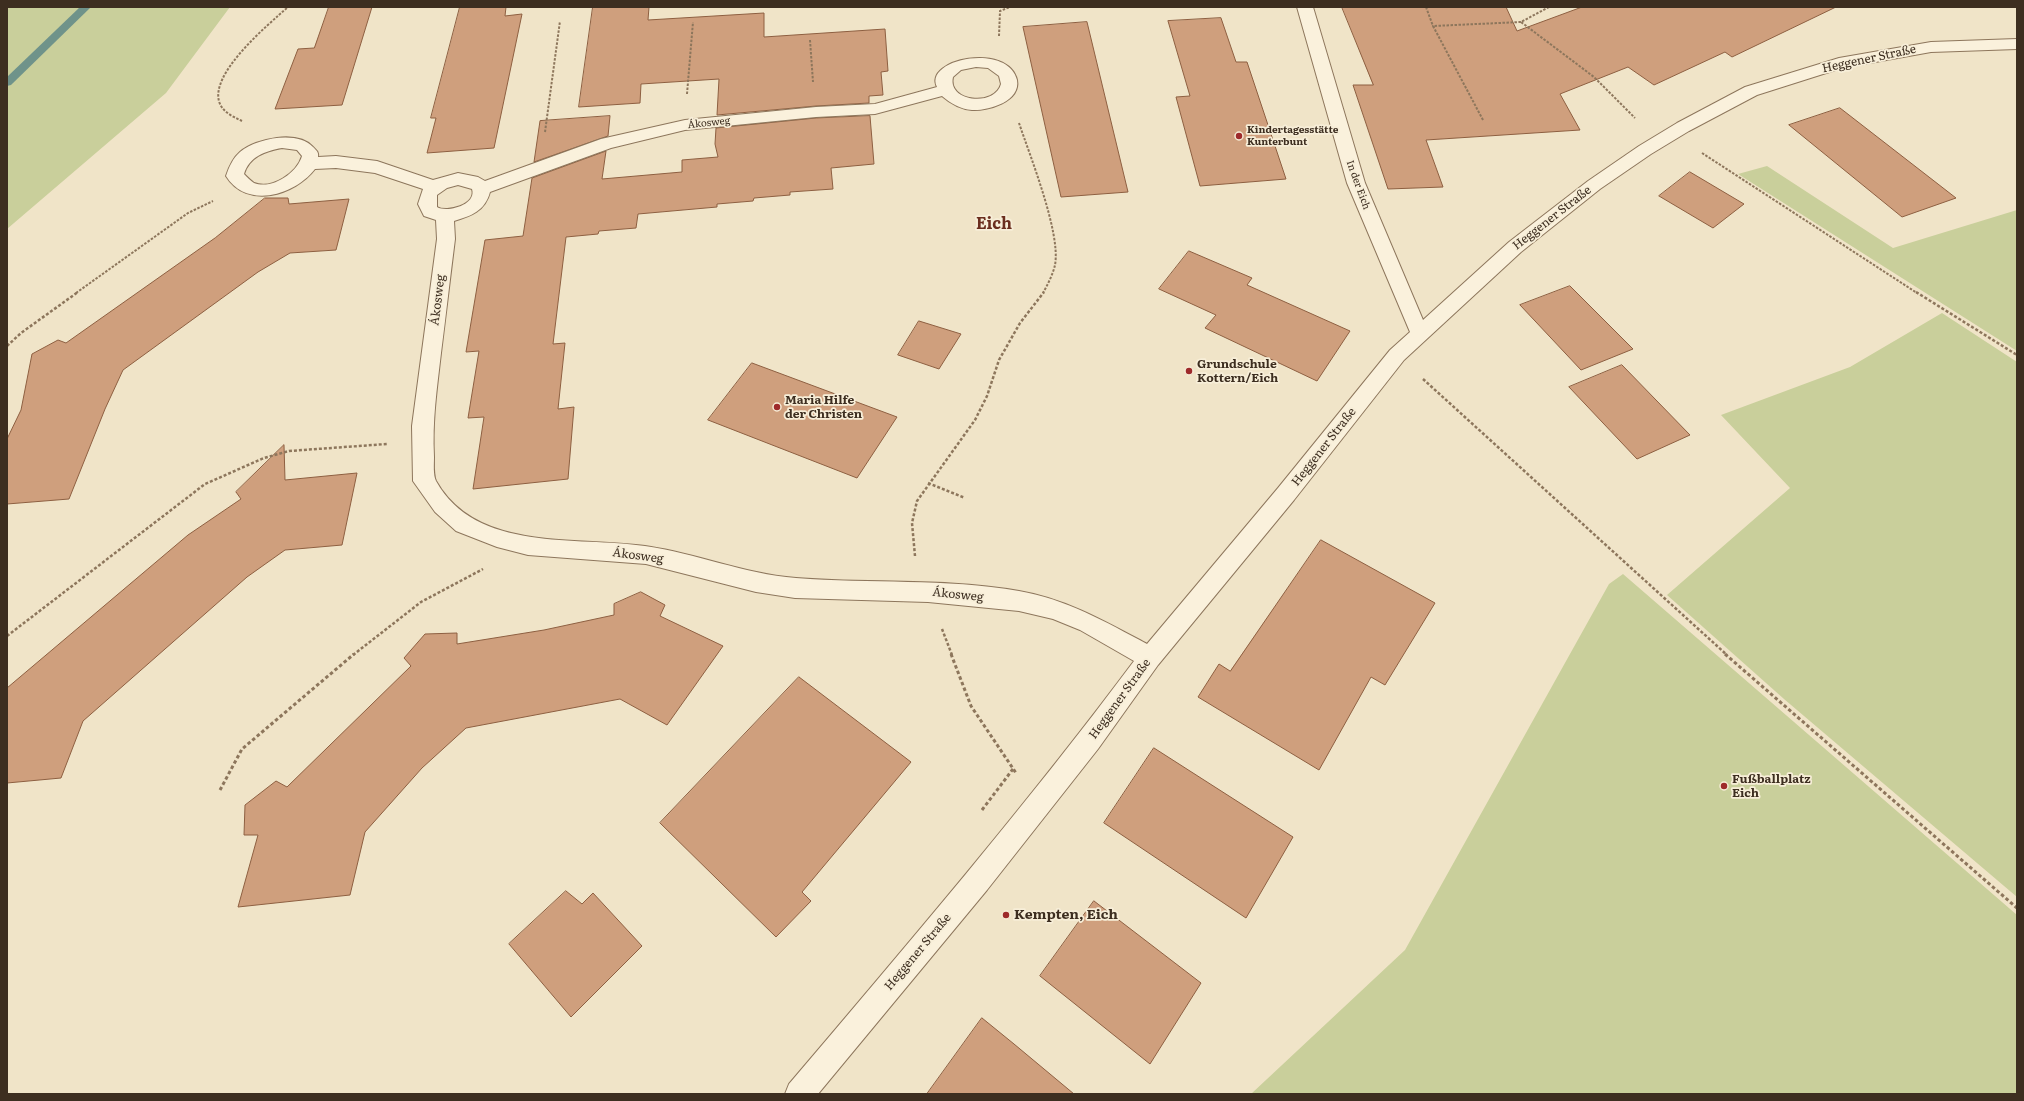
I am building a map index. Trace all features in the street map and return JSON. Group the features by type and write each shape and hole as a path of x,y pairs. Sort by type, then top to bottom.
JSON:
{"street":[{"name":"In der Eich","path":"1305,7 1356,183 1420,334"},
{"name":"Heggener Straße","path":"799,1094 978,881 1089,741 1150,658 1286,494 1397,355 1514,247 1594,185 1665,138 1751,91 1839,63 1931,47 2017,44"},
{"path":"976,62 996,65 1003,70 1008,76 1010,84 1007,91 1001,97 991,101 969,104 954,99 944,90 942,83 949,70 956,66 976,62"},
{"name":"Ákosweg","path":"482,189 607,143 685,125 816,112 875,110 944,90"},
{"path":"282,142 297,143 308,149 311,155 310,162 299,177 290,183 267,189 247,188 239,183 235,176 236,168 240,161 259,148 282,142"},
{"path":"310,162 336,162 377,167 435,187"},
{"path":"466,179 474,181 482,189 482,195 473,208 455,216 445,216 430,211 426,206 426,200 429,193 435,187 450,180 466,179"},
{"name":"Ákosweg","path":"445,216 446,239 422,426 424,481 443,506 464,525 497,538 528,546 646,554 756,582 795,588 928,592 1019,601 1055,610 1088,623 1150,658"}],"path":[{"path":"282,142 230,115 221,106 219,96 222,82 231,64 247,45 288,7"},
{"path":"999,35 1000,11 1010,7"},
{"path":"1426,7 1433,26 1483,120"},
{"path":"1433,26 1521,22 1549,7"},
{"path":"540,168 560,21"},
{"path":"685,125 692,22"},
{"path":"1521,22 1594,77 1665,138 2017,355"},
{"path":"810,40 816,112"},
{"path":"1007,91 1038,178 1052,229 1055,265 1044,292 1020,322 998,360 987,396 975,420 928,483 917,502 912,523 914,551 971,706 1038,806"},
{"path":"7,346 21,333 188,213 247,188"},
{"path":"1397,355 1722,652 2017,908"},
{"path":"7,636 205,484 264,458 289,451 313,448 422,442"},
{"path":"928,483 965,498"},
{"path":"220,790 242,749 374,637 421,602 528,546"}],"green space":[{"path":"7,7 230,7 166,93 7,229"},
{"path":"1767,166 1893,248 2017,210 2017,351 1738,174"},
{"path":"1942,313 2017,362 2017,897 1784,699 1667,595 1790,488 1721,415 1850,367"},
{"name":"Fußballplatz Eich","path":"1623,574 2017,915 2017,1094 1251,1094 1405,950 1609,584"}],"building":[{"path":"329,7 372,7 342,105 275,109 298,49 314,48"},
{"path":"460,7 506,7 505,16 522,14 494,148 427,153 436,118 431,118"},
{"path":"593,7 649,7 648,20 764,13 764,37 885,29 888,71 881,72 883,95 869,96 869,103 717,115 719,79 641,84 640,103 579,107"},
{"path":"1342,7 1506,7 1517,31 1582,7 1836,7 1732,57 1725,52 1654,85 1628,67 1560,94 1580,130 1426,140 1443,187 1388,189 1353,85 1373,85"},
{"path":"1221,18 1236,62 1247,62 1286,179 1200,186 1176,97 1190,96 1168,21"},
{"path":"1087,22 1128,192 1061,197 1023,27"},
{"path":"1840,108 1956,198 1902,217 1789,125"},
{"path":"610,116 608,136 534,162 540,121"},
{"path":"870,116 874,164 831,168 833,189 790,192 790,195 754,198 753,201 717,204 717,207 638,214 636,228 599,231 598,234 566,237 553,344 565,343 558,409 574,407 568,479 473,489 484,417 468,418 479,351 466,352 485,240 523,236 532,178 606,151 602,179 682,172 682,160 718,157 715,144 716,128 816,118"},
{"path":"1690,172 1744,204 1713,228 1659,196"},
{"path":"265,198 288,198 289,204 349,199 336,250 290,253 258,272 123,370 105,409 69,499 7,504 7,439 21,410 32,354 58,340 66,343 215,238"},
{"path":"1189,251 1252,278 1247,285 1350,331 1317,381 1205,328 1216,315 1159,289"},
{"path":"1570,286 1633,349 1581,370 1520,305"},
{"path":"919,321 961,334 939,369 898,355"},
{"path":"752,363 897,417 857,478 708,420"},
{"path":"1622,365 1690,435 1637,459 1569,387"},
{"path":"284,445 285,480 357,473 342,545 285,550 247,577 83,721 61,778 7,783 7,688 188,535 241,499 236,492"},
{"path":"1321,540 1435,603 1385,685 1371,677 1319,770 1198,697 1219,664 1230,671"},
{"path":"641,592 665,605 660,616 723,646 667,725 620,699 466,728 422,768 365,832 350,895 238,907 258,835 244,835 245,805 276,781 287,787 411,666 404,658 425,634 457,633 457,644 544,630 614,615 614,604"},
{"path":"799,677 911,762 802,892 811,901 776,937 660,823"},
{"path":"1154,748 1293,837 1246,918 1104,823"},
{"path":"566,891 582,904 593,893 642,946 571,1017 509,944"},
{"path":"1094,901 1201,983 1150,1064 1040,976"},
{"path":"982,1018 1014,1044 1074,1094 927,1094"}],"waterway":[{"path":"7,83 86,7"}],"place":[{"name":"Kindertagesstätte Kunterbunt","path":"1239,136"},
{"name":"Grundschule Kottern/Eich","path":"1189,371"},
{"name":"Maria Hilfe der Christen","path":"777,407"},
{"name":"Fußballplatz Eich","path":"1724,786"},
{"name":"Kempten, Eich","path":"1006,915"}],"district":[{"name":"Eich","path":"994,224"}]}
